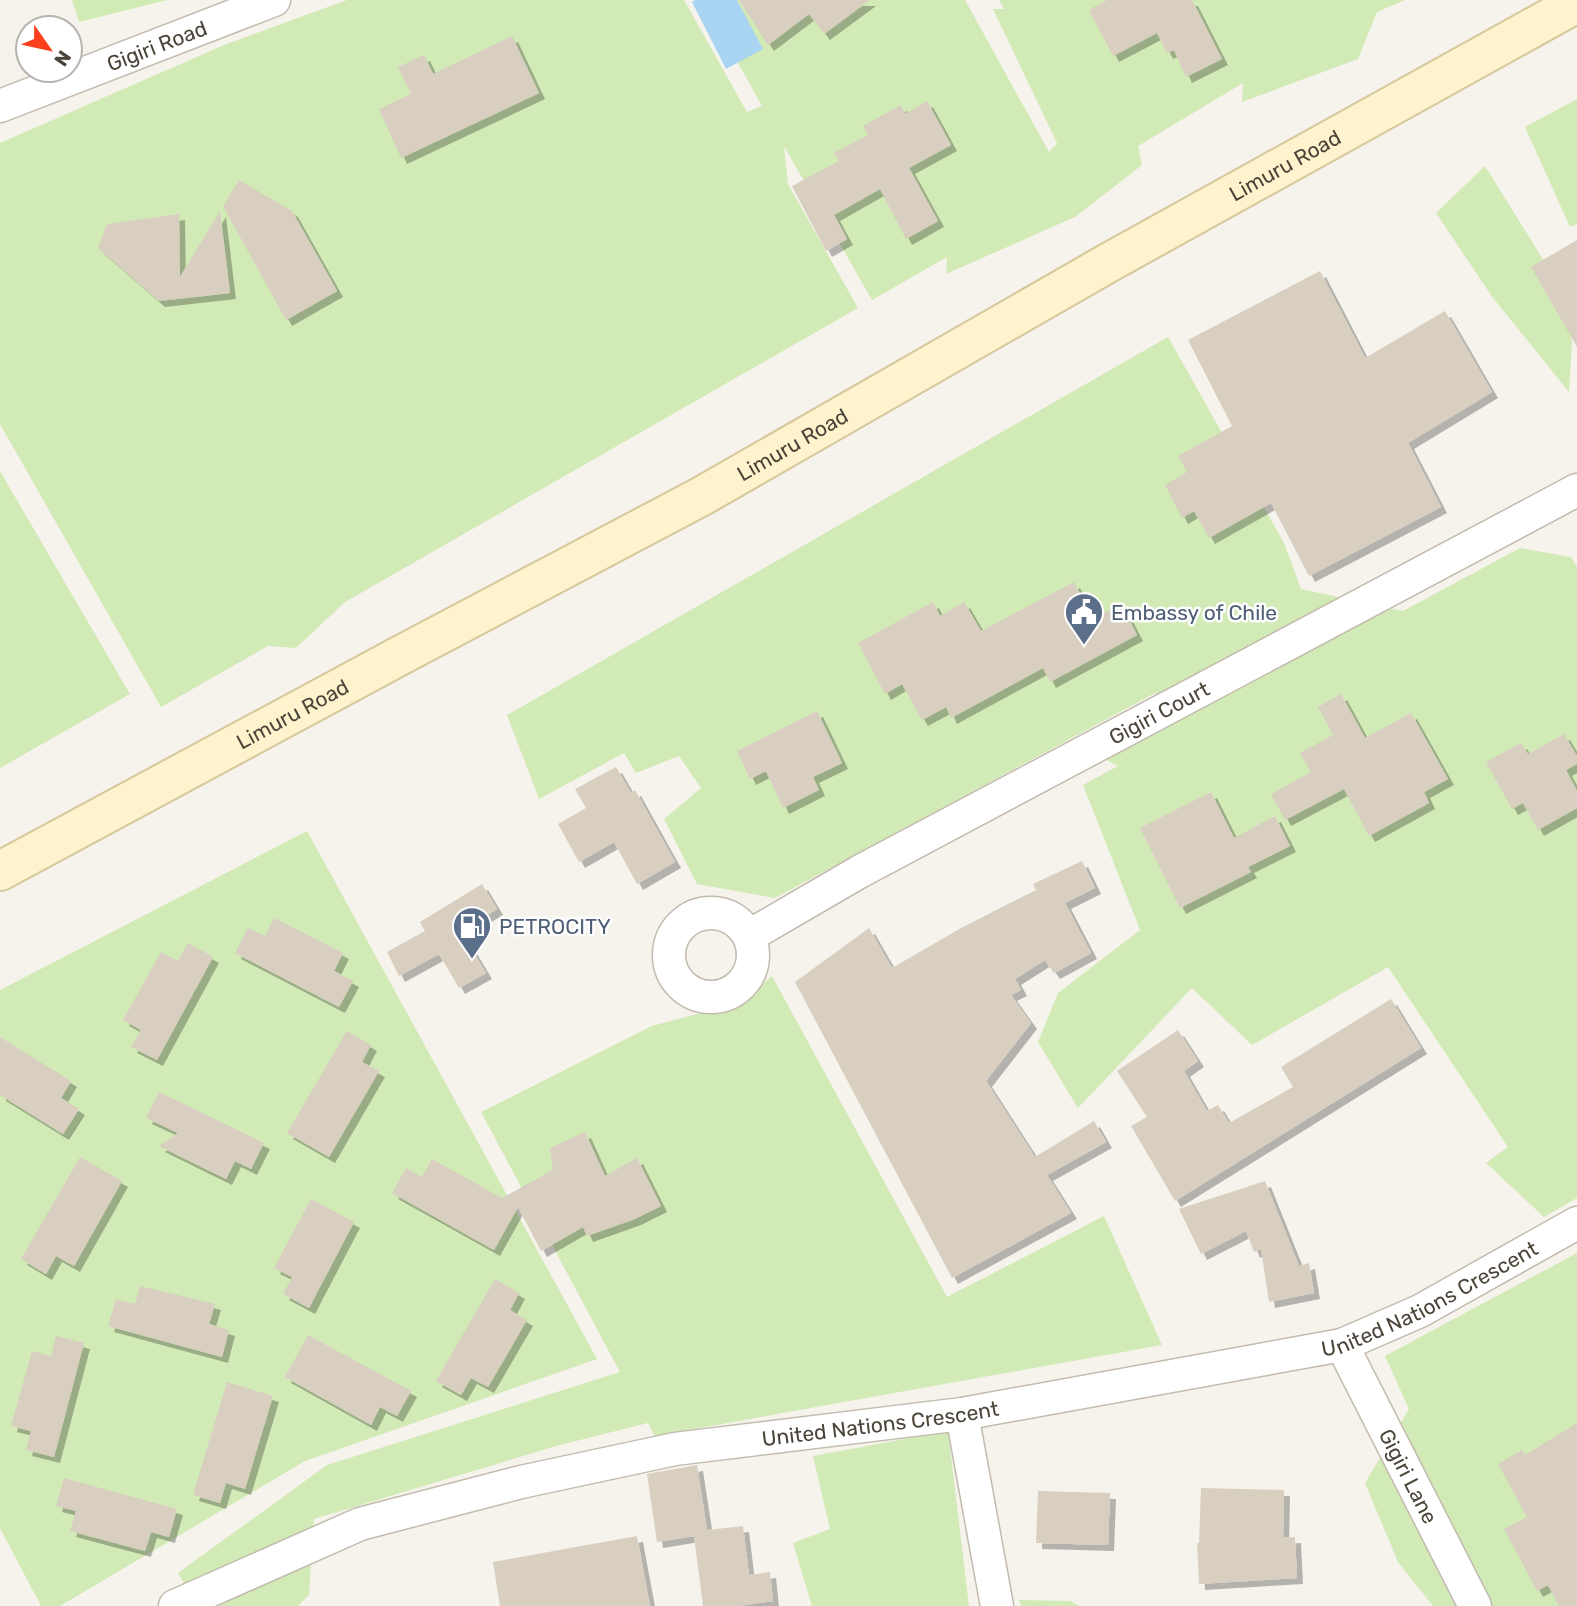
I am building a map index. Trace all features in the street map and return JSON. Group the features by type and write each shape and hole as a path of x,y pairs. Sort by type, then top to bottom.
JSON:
{"main road":[{"name":"Limuru Road","path":"0,871 702,496 1119,257 1577,3"}],"street":[{"name":"Gigiri Road","path":"0,106 274,0"},
{"name":"Gigiri Court","path":"749,936 859,872 1575,496"},
{"name":"United Nations Crescent","path":"175,1606 360,1524 521,1482 676,1449 962,1414 1342,1345 1420,1311 1577,1223"},
{"name":"Gigiri Lane","path":"1342,1345 1475,1606"},
{"path":"962,1414 997,1606"}],"green space":[{"path":"72,0 167,0 84,21 84,14 76,14"},
{"path":"347,0 684,0 747,112 762,106 703,0 965,0 1049,152 1057,143 993,9 1004,9 999,0 1405,0 1377,12 1358,59 1242,102 1243,83 1138,146 1142,165 1075,217 946,274 947,257 872,300 784,146 788,184 858,308 345,602 296,648 268,646 161,707 0,424 0,143 224,45"},
{"path":"1577,99 1577,224 1570,227 1525,127"},
{"path":"1485,166 1552,274 1572,341 1569,392 1493,298 1436,213"},
{"path":"1168,337 1284,543 1301,589 1403,611 1520,548 1571,557 1577,567 1577,1198 1544,1217 1486,1163 1508,1147 1388,967 1252,1045 1192,988 1078,1108 1038,1042 1058,993 1140,930 1083,785 1118,766 1101,757 1157,692 775,898 697,884 664,819 701,788 679,756 636,773 624,753 539,799 507,715"},
{"path":"0,471 130,694 0,768"},
{"path":"307,831 597,1359 305,1461 60,1606 41,1606 0,1528 0,990"},
{"path":"772,976 947,1297 1104,1216 1162,1345 655,1436 648,1423 556,1446 314,1519 309,1595 298,1606 198,1606 178,1573 327,1465 620,1372 481,1112 652,1026 742,1002"},
{"path":"1577,1253 1577,1606 1433,1606 1398,1562 1365,1483 1409,1409 1385,1356"},
{"path":"948,1431 969,1606 812,1606 793,1543 830,1529 813,1456"},
{"path":"1019,1600 1070,1601 1079,1606 1021,1606"}],"water":[{"path":"737,0 763,49 726,69 692,2"}],"building":[{"path":"739,0 870,0 824,34 809,14 768,45"},
{"path":"1107,0 1192,0 1222,59 1186,77 1174,50 1167,53 1157,33 1113,56 1089,10"},
{"path":"512,36 539,93 401,158 379,109 411,94 398,67 424,55 433,74"},
{"path":"927,101 951,145 909,168 938,221 906,239 880,189 834,215 847,239 826,251 792,186 839,161 834,153 868,135 863,126 901,105 905,114"},
{"path":"239,180 292,211 337,291 286,320 223,206"},
{"path":"220,211 230,293 159,301 98,248 107,224 179,214 180,277"},
{"path":"1577,240 1577,347 1531,267"},
{"path":"1320,271 1365,358 1445,311 1492,392 1408,443 1441,507 1309,576 1271,503 1209,538 1194,511 1182,518 1165,485 1187,472 1178,456 1232,426 1188,340"},
{"path":"1074,582 1093,619 1121,604 1137,635 1050,682 1043,668 951,718 946,707 922,720 902,684 885,694 858,643 933,602 940,616 964,602 981,631"},
{"path":"1341,694 1365,738 1411,713 1448,779 1424,792 1429,803 1369,836 1344,789 1285,820 1271,794 1311,772 1300,753 1333,735 1318,707"},
{"path":"817,711 842,763 813,777 819,790 783,808 766,771 750,779 737,751"},
{"path":"1564,734 1577,756 1577,764 1566,770 1577,791 1577,808 1538,830 1523,803 1512,809 1486,762 1521,743 1528,754"},
{"path":"616,767 631,793 635,790 675,862 637,884 614,842 579,862 558,824 586,808 575,789"},
{"path":"1211,792 1234,838 1275,816 1290,846 1248,867 1251,872 1180,908 1140,828"},
{"path":"1082,861 1095,888 1065,903 1091,953 1054,973 1045,960 1015,979 1021,990 1011,995 1031,1023 986,1081 1035,1157 1094,1121 1106,1142 1047,1175 1071,1213 952,1278 795,982 869,928 892,968 963,927 1036,890 1033,884"},
{"path":"482,884 497,909 461,931 486,973 459,988 439,954 399,976 387,952 425,931 420,922"},
{"path":"274,918 343,953 334,971 353,981 339,1007 235,953 248,928 265,936"},
{"path":"188,943 213,957 157,1060 131,1047 141,1030 123,1020 161,952 178,961"},
{"path":"1391,999 1421,1048 1175,1201 1131,1126 1147,1117 1117,1071 1178,1030 1198,1061 1184,1071 1207,1111 1218,1105 1229,1123 1293,1087 1281,1067"},
{"path":"347,1031 371,1045 362,1062 379,1071 329,1157 287,1133"},
{"path":"0,1037 71,1081 61,1098 79,1109 63,1134 0,1095"},
{"path":"159,1092 264,1143 251,1169 235,1161 226,1179 159,1146 178,1133 146,1118"},
{"path":"585,1132 605,1176 637,1158 661,1206 635,1219 587,1236 583,1227 541,1251 518,1207 494,1250 392,1193 406,1168 422,1177 432,1159 502,1198 553,1170 550,1148"},
{"path":"80,1157 122,1181 74,1266 56,1256 46,1274 21,1259"},
{"path":"1265,1181 1299,1266 1309,1263 1314,1293 1269,1302 1261,1249 1254,1252 1246,1231 1201,1254 1179,1209"},
{"path":"311,1199 354,1222 309,1308 283,1294 292,1277 274,1268"},
{"path":"495,1279 519,1293 510,1310 527,1320 488,1387 471,1378 461,1395 436,1381"},
{"path":"140,1286 215,1304 209,1324 229,1330 222,1357 108,1326 116,1299 135,1304"},
{"path":"308,1335 411,1391 397,1416 380,1407 371,1425 285,1377"},
{"path":"56,1336 84,1343 54,1457 26,1450 31,1431 11,1426 32,1351 51,1356"},
{"path":"227,1382 273,1396 245,1489 226,1483 220,1503 193,1495"},
{"path":"1577,1423 1577,1606 1559,1606 1548,1585 1537,1591 1504,1529 1527,1517 1498,1464 1522,1450 1525,1455"},
{"path":"697,1465 707,1530 743,1526 749,1575 770,1572 773,1601 739,1606 703,1606 694,1536 657,1542 647,1474"},
{"path":"64,1478 177,1509 169,1537 151,1532 145,1551 70,1531 76,1511 56,1506"},
{"path":"1201,1488 1284,1490 1283,1538 1295,1537 1297,1578 1199,1584 1197,1543"},
{"path":"1038,1491 1110,1493 1108,1545 1036,1543"},
{"path":"637,1536 650,1606 500,1606 493,1562"}],"place":[{"name":"Embassy of Chile","path":"1084,646"},
{"name":"PETROCITY","path":"472,960"}]}
